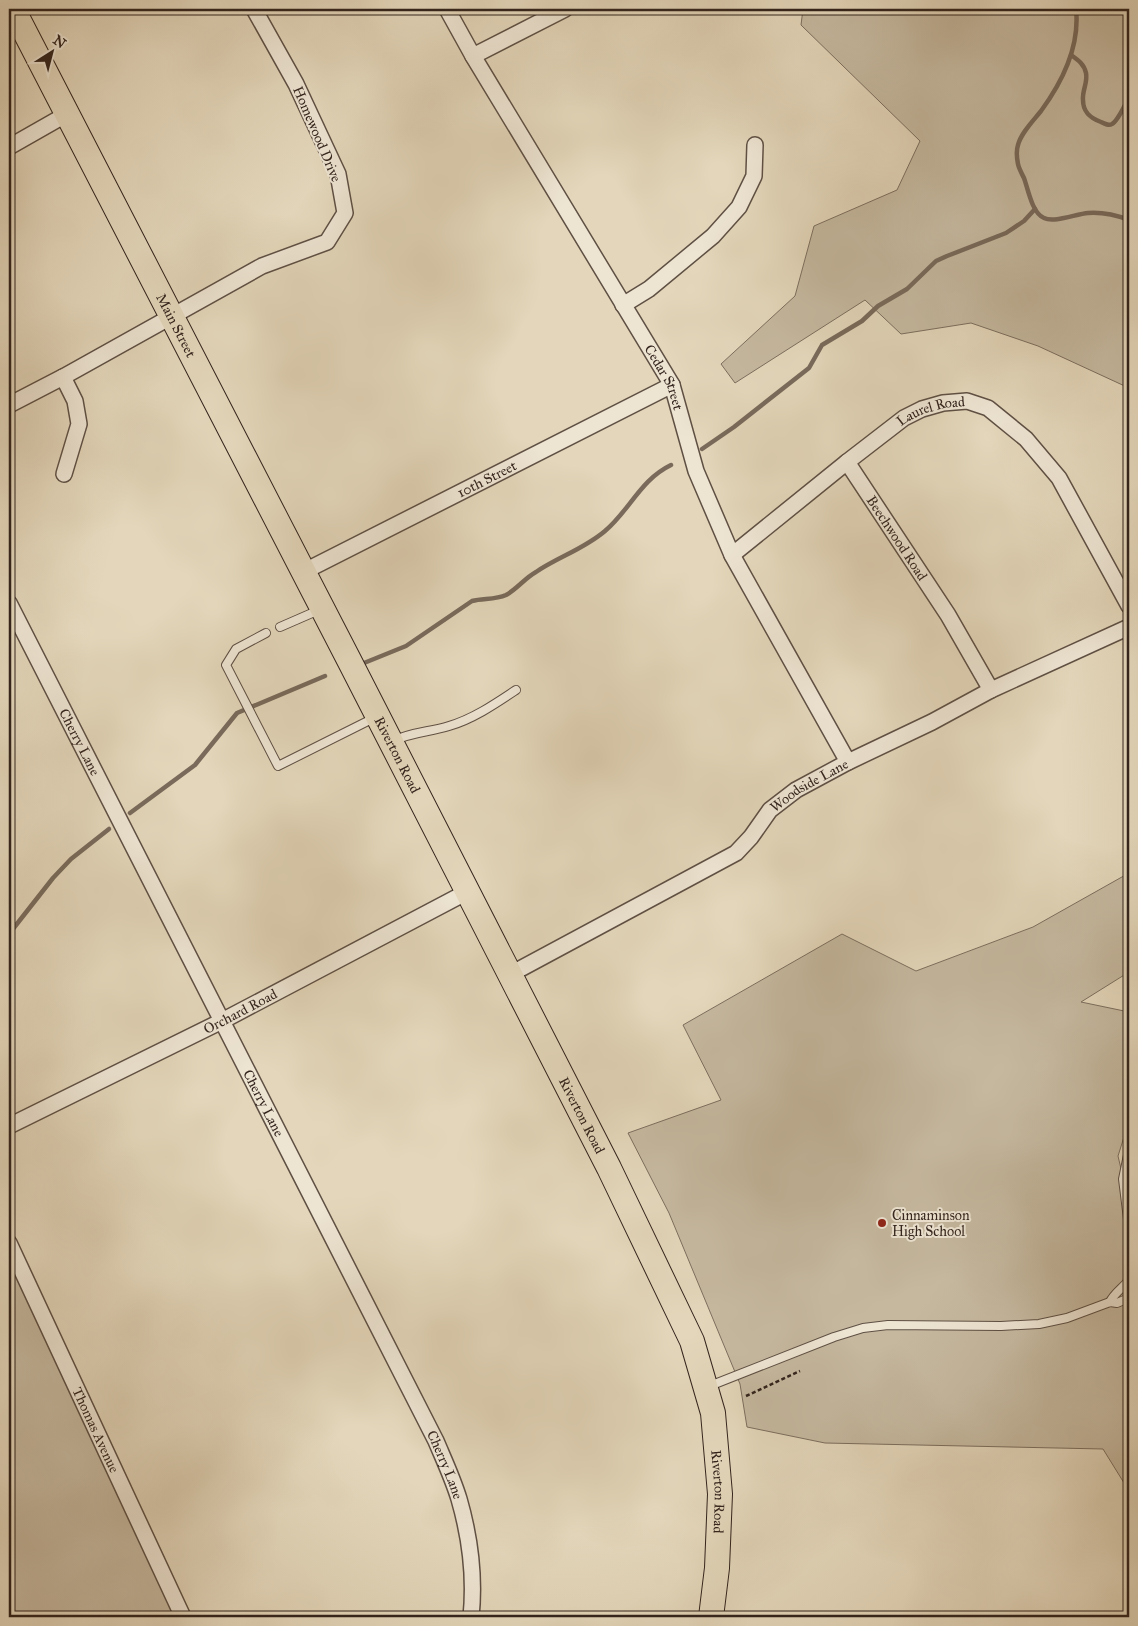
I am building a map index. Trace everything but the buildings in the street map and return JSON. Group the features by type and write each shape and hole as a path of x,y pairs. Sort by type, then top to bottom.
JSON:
{"main road":[{"name":"Main Street","path":"13,9 339,642"},
{"name":"Riverton Road","path":"339,642 613,1176 692,1341 713,1413 720,1494 717,1568 711,1617"}],"street":[{"name":"Homewood Drive","path":"9,405 262,266 327,242 345,213 338,174 296,84 254,9"},
{"name":"Cedar Street","path":"447,9 473,56 672,385 696,471 732,555 848,762"},
{"path":"473,56 565,9"},
{"path":"9,148 66,114"},
{"path":"623,305 649,289 678,266 713,236 739,207 754,176 755,145"},
{"path":"63,377 75,401 79,424 64,474"},
{"name":"10th Street","path":"303,572 672,385"},
{"name":"Laurel Road","path":"732,555 904,418 922,409 943,403 967,401 988,408 1026,439 1059,478 1129,606"},
{"name":"Beechwood Road","path":"847,462 948,615 991,690"},
{"name":"Cherry Lane","path":"9,604 436,1441 458,1499 470,1550 473,1598 471,1617"},
{"name":"Woodside Lane","path":"509,975 736,853 751,837 770,810 796,790 848,762 932,722 991,690 1129,627"},
{"name":"Orchard Road","path":"9,1126 222,1021 467,892"},
{"name":"Thomas Avenue","path":"9,1243 182,1617"}],"lane":[{"path":"280,627 322,609"},
{"path":"266,633 236,649 226,665 278,766 378,716"},
{"path":"391,742 404,736 447,727 461,722 516,690"},
{"path":"1129,1150 1123,1179 1129,1227"},
{"path":"1114,1303 1113,1295 1122,1289 1129,1280"},
{"path":"706,1388 834,1336 863,1328 903,1324 1006,1326 1039,1324 1067,1318 1129,1298"},
{"path":"1114,1303 1129,1302"}],"path":[{"path":"746,1396 800,1371"}],"shaded area":[{"path":"803,9 1129,9 1129,388 1038,346 971,323 901,334 865,300 735,383 721,364 795,296 814,226 897,190 920,141 801,25"},
{"name":"Cinnaminson High School","path":"1129,873 1129,972 1081,1002 1129,1012 1129,1121 1118,1156 1129,1203 1129,1491 1103,1449 825,1443 747,1427 740,1384 669,1213 628,1133 721,1100 683,1025 842,934 916,971 1033,927"},
{"path":"9,1243 183,1617 9,1617"}],"waterway":[{"path":"1076,9 1077,23 1068,63 1049,100 1024,132 1017,147 1018,166 1033,206 1044,218 1059,219 1093,213 1109,214 1129,220"},
{"path":"1071,55 1080,62 1085,70 1086,80 1083,104 1090,116 1111,125 1117,120 1129,98"},
{"path":"702,449 734,427 809,368 822,345 862,321 878,306 907,289 936,261 1006,233 1024,221 1035,209"},
{"path":"364,663 406,646 472,601 498,598 506,595 532,574 588,543 614,523 651,479 671,465"},
{"path":"130,813 195,765 237,713 325,676"},
{"path":"9,934 53,878 71,859 109,829"}],"place":[{"name":"Cinnaminson High School","path":"882,1223"}]}
